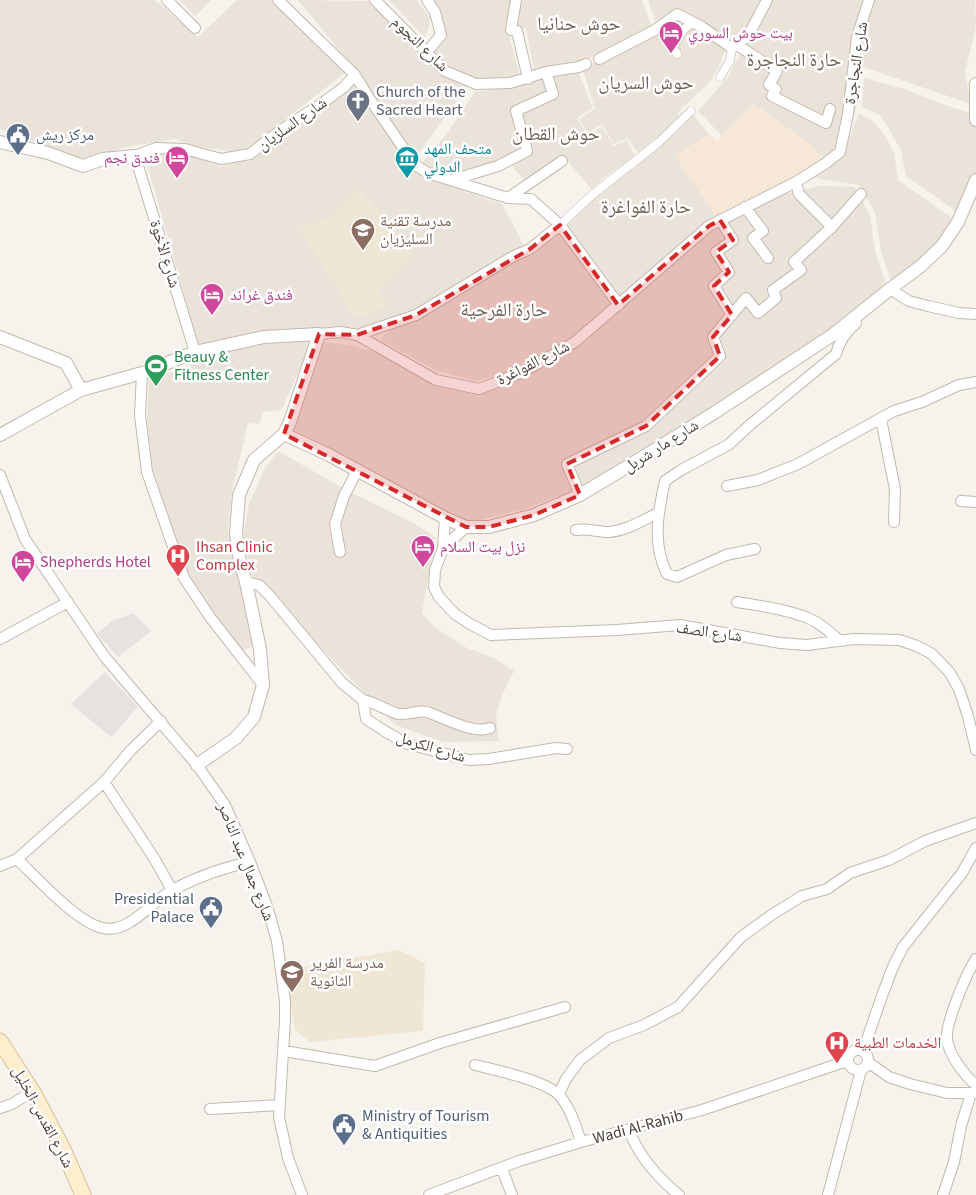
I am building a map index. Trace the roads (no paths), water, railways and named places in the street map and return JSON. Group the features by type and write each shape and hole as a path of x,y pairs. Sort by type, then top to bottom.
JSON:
{"main road":[{"name":"شارع القدس-الخليل","path":"0,1041 33,1091 63,1149 83,1195"}],"street":[{"path":"167,0 195,28"},
{"path":"278,0 355,75 416,165 428,173 508,198 531,199 560,225 619,305"},
{"name":"شارع النجوم","path":"375,0 446,71 476,84 510,83 546,72 579,67 586,64"},
{"path":"426,53 441,35 435,12 427,0"},
{"path":"516,0 511,30 517,31 528,79"},
{"path":"720,77 730,61 734,46 748,36 767,0"},
{"name":"شارع النجاجرة","path":"733,213 796,182 840,152 848,114 857,37 869,0"},
{"path":"600,59 655,30 677,14 777,71 769,85 776,89 772,96 826,123 830,109"},
{"path":"677,54 673,48 681,30 693,22"},
{"path":"451,180 498,166 527,151 516,111 553,94 546,72"},
{"name":"شارع السلزيان","path":"135,156 156,148 185,150 222,159 250,154 281,130 344,87 355,75"},
{"path":"976,84 976,120"},
{"path":"0,435 81,390 142,373 195,352 264,337 341,332 357,336 416,315 512,257 530,249 560,225 592,195 658,143 691,111"},
{"path":"0,142 48,153 83,166 103,159 135,156"},
{"name":"شارع الأخوة","path":"135,156 195,352"},
{"path":"508,198 562,161"},
{"name":"شارع مار شربل","path":"284,434 445,518 466,527 489,528 534,515 580,495 714,413 834,334 921,266 942,246 958,222 976,180"},
{"path":"796,182 799,194 832,226"},
{"path":"580,495 567,464 646,426 720,356 713,337 746,298 758,313 776,298 773,290 801,270 794,262 832,226 861,194"},
{"path":"745,208 763,231 754,238 768,258"},
{"name":"شارع الفواغرة","path":"357,336 436,380 479,389 521,373 575,342 710,226 733,213"},
{"path":"720,220 733,240 716,252 729,272 714,286 732,315"},
{"path":"890,289 910,301 959,313 976,314"},
{"path":"755,549 726,556 678,577 667,574 658,551 658,513 665,481 681,470 728,445 836,354 846,332 867,314 870,305"},
{"path":"197,765 236,738 254,718 263,685 260,649 240,562 236,534 239,495 254,460 284,434 290,422 319,334"},
{"path":"0,338 66,363 81,390"},
{"path":"142,373 140,416 147,472 184,578 210,616 263,685"},
{"path":"727,486 758,480 798,464 894,411 922,402 959,385 976,382"},
{"path":"881,419 895,489 894,522"},
{"path":"340,552 335,524 344,496 358,471"},
{"name":"شارع جمال عبد الناصر","path":"0,475 24,539 104,656 197,765 225,805 250,862 267,906 277,941 285,1001 284,1051 279,1117 288,1158 302,1195"},
{"path":"961,501 976,502"},
{"path":"576,530 609,532 621,530 658,513"},
{"path":"443,548 445,518"},
{"name":"شارع الصف","path":"466,527 443,548 435,570 434,587 439,597 454,614 491,635 616,630 680,625 807,646 854,639 891,639 917,646 932,654 950,673 959,689 976,750"},
{"path":"246,582 259,585 342,683 363,700 374,702 398,714 424,711 467,726 486,730 490,728"},
{"path":"0,639 68,602"},
{"path":"738,602 772,608 809,618 826,628 840,641"},
{"name":"شارع الكرمل","path":"363,700 366,719 388,733 408,744 470,760 489,759 556,748 567,749"},
{"path":"0,866 16,859 104,782 131,750 161,721"},
{"path":"104,782 154,858 172,890"},
{"path":"558,1094 580,1060 609,1038 644,1025 678,1007 741,937 773,914 802,896 827,889 850,874 890,860 925,841 976,823"},
{"path":"828,1195 867,1055 863,1051 882,993 893,967 903,947 962,873 976,848"},
{"path":"16,859 82,918 98,927 110,930 135,919 172,890 230,866 250,862"},
{"path":"976,959 970,968 959,996 946,1038 949,1048 957,1061 969,1078 976,1084"},
{"path":"284,1051 375,1066 440,1043 566,1007"},
{"name":"Wadi Al-Rahib","path":"428,1195 502,1169 519,1161 581,1142 702,1110 847,1060 852,1051 863,1051"},
{"path":"847,1060 852,1069 864,1066 910,1084 947,1093 972,1093 961,1126 954,1162 943,1195"},
{"path":"475,1065 532,1081 558,1094 572,1115 581,1142"},
{"path":"0,1108 12,1104 33,1091"},
{"path":"210,1109 280,1105"},
{"path":"629,1130 643,1158 658,1177 679,1195"},
{"path":"502,1169 512,1195"}],"place":[{"name":"بيت حوش السوري","path":"671,54"},
{"name":"Church of the Sacred Heart","path":"358,122"},
{"name":"مركز ريش","path":"18,156"},
{"name":"فندق نجم","path":"177,179"},
{"name":"متحف المهد الدولي","path":"407,179"},
{"name":"مدرسة تقنية السليزيان","path":"363,251"},
{"name":"فندق غراند","path":"212,316"},
{"name":"Beauy & Fitness Center","path":"156,387"},
{"name":"نزل بيت السلام","path":"423,568"},
{"name":"Ihsan Clinic Complex","path":"178,577"},
{"name":"Shepherds Hotel","path":"23,583"},
{"name":"Presidential Palace","path":"211,929"},
{"name":"مدرسة الفرير الثانوية","path":"292,993"},
{"name":"الخدمات الطبية","path":"837,1064"},
{"name":"Ministry of Tourism & Antiquities","path":"344,1146"}],"district":[{"name":"حوش حنانيا","path":"579,24"},
{"name":"حارة النجاجرة","path":"794,60"},
{"name":"حوش السريان","path":"646,83"},
{"name":"حوش القطان","path":"556,134"},
{"name":"حارة الفواغرة","path":"646,207"},
{"name":"حارة الفرحية","path":"504,310"}]}
